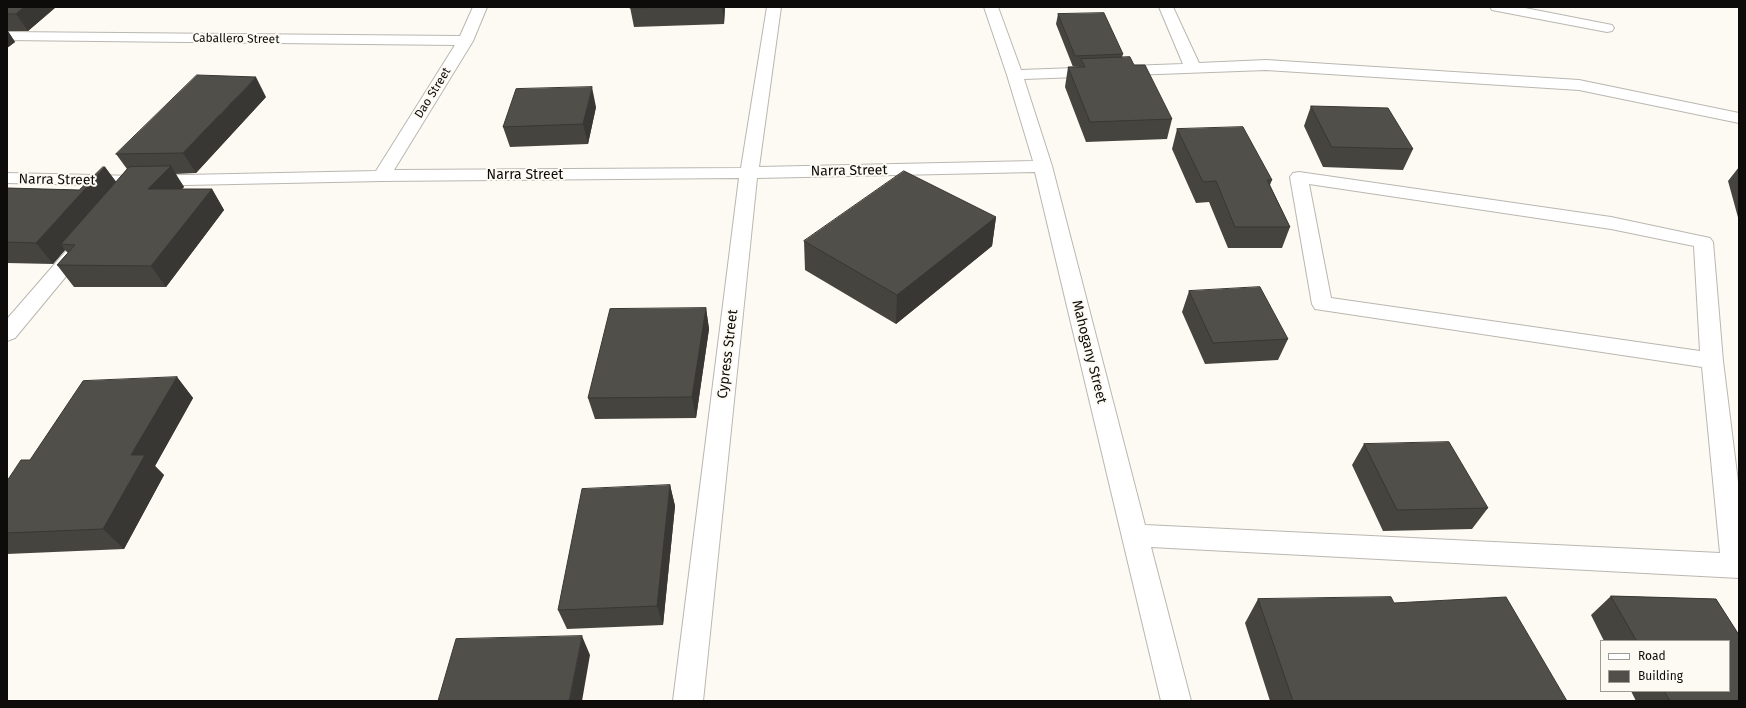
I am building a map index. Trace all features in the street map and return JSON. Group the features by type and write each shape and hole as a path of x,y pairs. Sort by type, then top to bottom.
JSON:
{"street":[{"name":"Dao Street","path":"382,176 465,42 480,7"},
{"name":"Cypress Street","path":"688,701 749,173 774,7"},
{"name":"Mahogany Street","path":"991,7 1016,75 1042,166 1176,701"},
{"path":"1166,7 1193,68"},
{"path":"1497,7 1607,28"},
{"name":"Caballero Street","path":"7,36 465,42"},
{"path":"1016,75 1266,65 1579,85 1739,118"},
{"name":"Narra Street","path":"7,178 137,181 382,176 749,173 1042,166"},
{"path":"1134,535 1737,565 1712,361 1703,242 1611,223 1299,177 1322,304 1712,361"},
{"path":"121,200 137,181"},
{"path":"7,333 90,236"}],"building":[{"path":"7,7 24,7 16,14 7,14"},
{"path":"630,7 668,7 630,8"},
{"path":"1104,13 1123,54 1075,56 1058,14"},
{"path":"1130,57 1134,65 1145,65 1172,119 1090,122 1068,67 1085,67 1081,59"},
{"path":"197,75 256,77 183,153 116,154"},
{"path":"592,87 583,124 503,127 516,89"},
{"path":"1311,106 1388,108 1413,149 1332,147"},
{"path":"1243,127 1272,180 1267,180 1290,227 1235,227 1216,181 1203,182 1177,129"},
{"path":"171,166 148,189 212,189 151,266 57,265 75,245 61,244 129,167"},
{"path":"103,167 105,167 36,243 7,242 7,188 79,190"},
{"path":"904,171 996,217 897,295 804,241"},
{"path":"1260,287 1288,339 1213,343 1189,291"},
{"path":"706,308 692,397 588,398 610,309"},
{"path":"177,377 131,455 145,455 103,529 7,533 7,481 21,460 30,460 83,381"},
{"path":"1449,442 1488,508 1397,510 1364,444"},
{"path":"670,485 657,606 558,610 582,489"},
{"path":"1611,596 1716,599 1739,635 1739,701 1670,701 1665,692 1730,692 1730,640 1636,640"},
{"path":"1391,597 1394,603 1506,597 1567,701 1293,701 1258,599"},
{"path":"582,636 569,701 438,701 456,639"}]}
